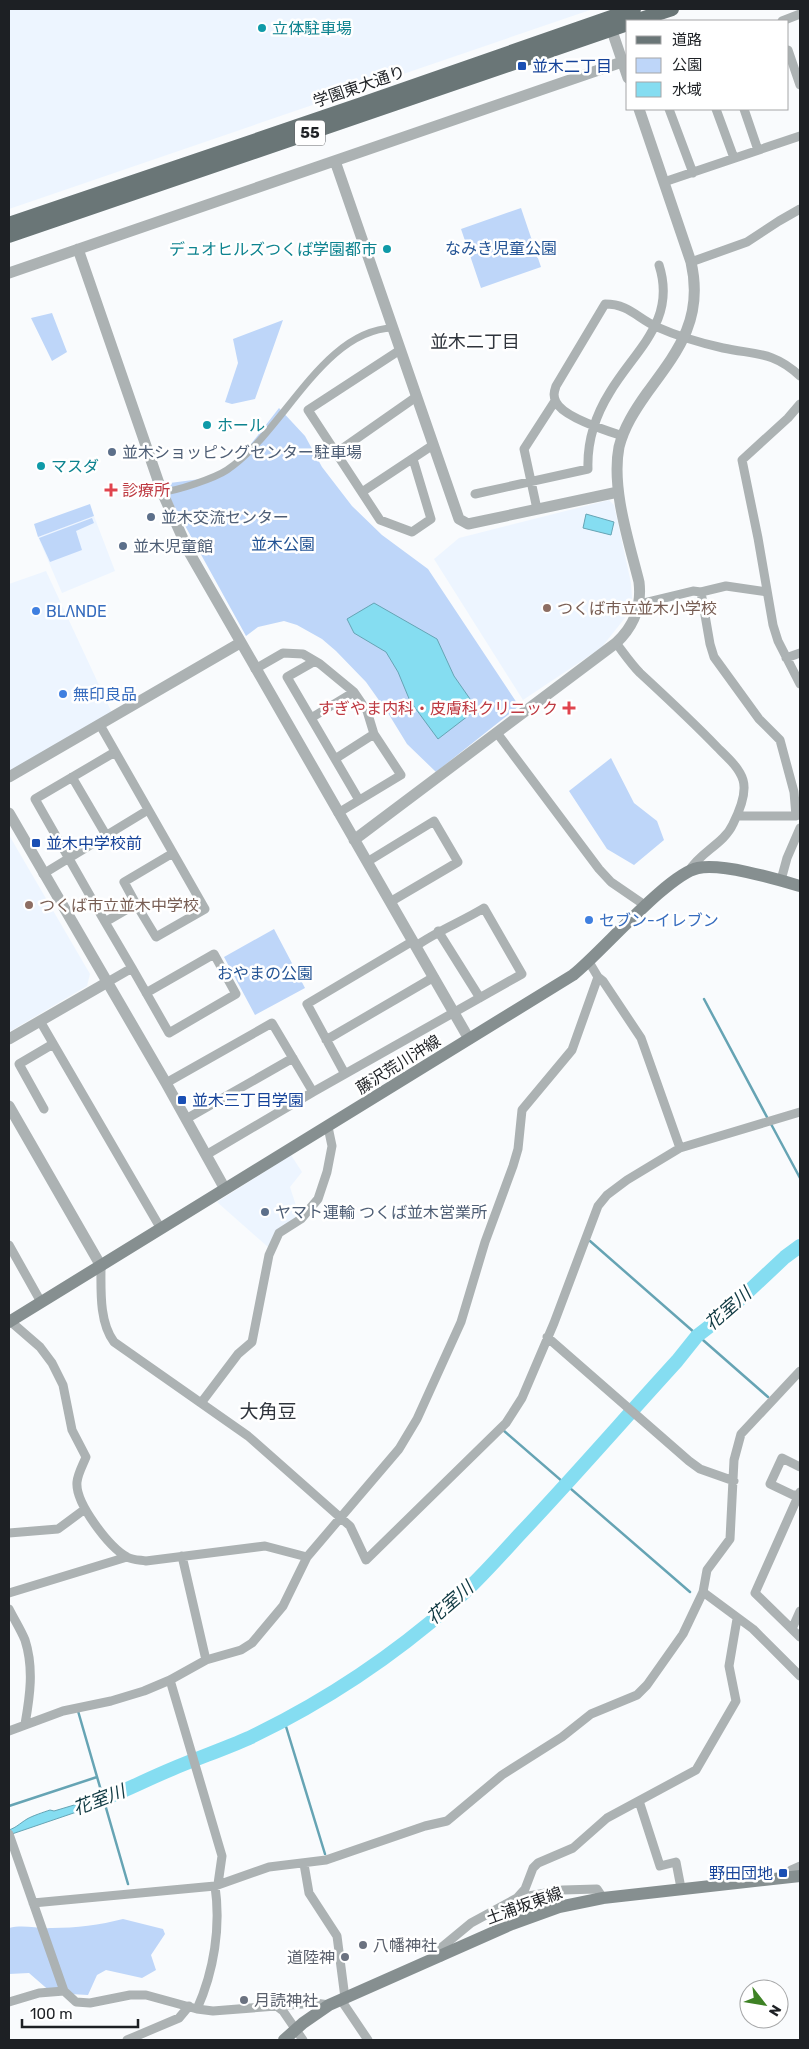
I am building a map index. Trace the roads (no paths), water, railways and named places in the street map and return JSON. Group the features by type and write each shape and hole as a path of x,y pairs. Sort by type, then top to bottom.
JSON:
{"main road":[{"name":"学園東大通り","path":"9,236 610,24 634,9"},
{"path":"638,20 672,9"},
{"name":"学園東大通り","path":"9,224 362,104 610,24 626,24"},
{"name":"藤沢荒川沖線","path":"9,1321 328,1127 567,978 589,962 677,878 689,871 698,868 715,868 781,880 800,886"},
{"name":"土浦坂東線","path":"284,2040 295,2030 338,2001 540,1913 603,1898 794,1877"}],"street":[{"path":"785,20 800,14"},
{"path":"610,24 626,73"},
{"path":"789,53 800,85"},
{"path":"9,273 622,62"},
{"path":"354,840 616,643 631,626 639,604 639,582 618,492 617,460 623,436 634,411 669,363 685,337 695,305 696,280 639,110"},
{"path":"670,110 692,173"},
{"path":"716,110 734,158"},
{"path":"744,110 758,150"},
{"path":"664,182 800,136"},
{"path":"335,161 457,515 463,522 468,524 618,492"},
{"path":"691,262 747,242 778,220 800,209"},
{"path":"78,249 162,492 189,552 470,1039"},
{"path":"475,494 588,469 588,449 593,427 611,390 656,326 664,289 659,265"},
{"path":"623,436 593,427 559,406 555,401 554,394 556,386 605,304 619,304 656,326 685,337 727,349 774,357 800,376"},
{"path":"162,492 225,472 254,448 320,367 341,347 364,334 383,328 393,328"},
{"path":"400,350 308,410 380,520 412,532 431,519 413,459"},
{"path":"336,453 416,397"},
{"path":"537,509 524,449 555,401"},
{"path":"800,404 788,418 742,460 773,625 786,658 800,684"},
{"path":"362,492 433,445"},
{"path":"639,604 693,591 701,592 726,586 767,592"},
{"path":"701,592 714,657 759,719 780,740 798,815 737,816"},
{"path":"9,777 240,643"},
{"path":"616,643 638,671 689,717 738,770 744,785 737,816 732,827 724,837 693,864 689,871"},
{"path":"255,669 283,653 303,654 315,661 354,692 367,711 374,734 401,775 338,813"},
{"path":"786,658 800,653"},
{"path":"315,661 287,677 359,800"},
{"path":"312,718 354,692"},
{"path":"100,725 205,909 156,937 124,882 173,853"},
{"path":"497,733 599,869 611,882 646,906"},
{"path":"335,758 374,734"},
{"path":"115,752 35,799 105,922 146,993 169,1032 236,994 214,954 146,993"},
{"path":"72,777 106,835"},
{"path":"44,874 68,857 148,810"},
{"path":"9,813 106,983 166,1083 225,1189"},
{"path":"367,862 434,821 458,862 390,902"},
{"path":"781,880 787,858 800,828"},
{"path":"105,922 136,904"},
{"path":"206,1155 522,974 484,908 414,944 307,1004 345,1074"},
{"path":"438,931 480,998"},
{"path":"589,962 598,978 603,981 641,1038 680,1148"},
{"path":"9,1039 132,968"},
{"path":"326,1040 434,977"},
{"path":"9,1731 63,1711 111,1701 144,1691 170,1680 206,1660 241,1650 252,1643 283,1606 307,1557 399,1449 417,1419 461,1322 485,1242 518,1149 522,1110 572,1050 598,978"},
{"path":"40,1021 161,1229"},
{"path":"166,1083 272,1023 314,1092"},
{"path":"44,1109 19,1064 53,1044"},
{"path":"186,1119 292,1058"},
{"path":"9,1106 101,1266 104,1319 110,1337 122,1349 248,1436 350,1526 366,1560 506,1423 522,1398 548,1337 598,1206 607,1195 627,1180 680,1148 800,1112"},
{"path":"201,1403 238,1354 252,1342 269,1255 279,1233 301,1219 318,1199 327,1172 332,1146 328,1127"},
{"path":"9,1245 41,1302"},
{"path":"9,1321 40,1347 52,1363 63,1385 72,1430 86,1456 76,1484 86,1509 97,1529 127,1557"},
{"path":"548,1337 689,1461 700,1469 734,1481"},
{"path":"33,1903 216,1885 269,1867 326,1860 425,1826 447,1821 502,1776 562,1737 591,1714 637,1695 647,1685 683,1634 703,1592 708,1570 730,1539 734,1460 741,1434 800,1371"},
{"path":"800,1467 782,1458 770,1484 793,1495 800,1494"},
{"path":"800,1494 755,1593 800,1637"},
{"path":"9,1533 58,1529 86,1509"},
{"path":"9,1593 127,1557 146,1561 265,1546 307,1557"},
{"path":"182,1556 206,1660"},
{"path":"703,1592 752,1629 800,1676"},
{"path":"9,1609 24,1638 29,1653 31,1692 25,1724"},
{"path":"792,1629 800,1611"},
{"path":"517,1898 525,1889 533,1868 538,1863 573,1848 599,1823 696,1770 736,1701 729,1666 737,1618"},
{"path":"127,2040 179,2018 193,2008 214,1952 218,1910 216,1885 222,1856 170,1680"},
{"path":"639,1801 660,1866 676,1862 681,1888"},
{"path":"9,1834 64,1991 76,2002 90,2003 130,1995 146,1995 193,2008 213,2011 338,2001"},
{"path":"304,1864 309,1893 337,1936 338,2001 368,2040"},
{"path":"794,1877 791,1870 800,1866"},
{"path":"441,1957 442,1947 471,1923 517,1898 563,1890 597,1889 603,1898"},
{"path":"9,2002 39,1993 64,1991"},
{"path":"275,2005 283,2011 303,2040"}],"water":[{"path":"586,514 614,522 611,535 583,528"},
{"path":"374,603 437,639 454,676 477,709 438,739 410,701 398,672 386,652 354,633 347,619"},
{"path":"101,1797 103,1803 9,1835 9,1830 27,1819 50,1810 54,1811"}],"waterway":[{"path":"704,999 768,1119"},
{"path":"771,1124 800,1178"},
{"path":"590,1241 768,1397"},
{"name":"花室川","path":"85,1806 249,1738 330,1694 406,1642 453,1603 487,1570 677,1361 697,1336 719,1319 785,1257 800,1246"},
{"path":"503,1430 690,1592"},
{"name":"花室川","path":"78,1711 128,1884"},
{"path":"284,1720 325,1854"},
{"path":"9,1806 97,1777"}],"place":[{"name":"立体駐車場","path":"262,28"},
{"name":"並木二丁目","path":"522,66"},
{"name":"デュオヒルズつくば学園都市","path":"387,249"},
{"name":"ホール","path":"207,425"},
{"name":"並木ショッピングセンター駐車場","path":"112,452"},
{"name":"マスダ","path":"41,466"},
{"name":"診療所","path":"111,490"},
{"name":"並木交流センター","path":"151,517"},
{"name":"並木児童館","path":"123,546"},
{"name":"つくば市立並木小学校","path":"547,608"},
{"name":"BLΛNDE","path":"36,611"},
{"name":"無印良品","path":"63,694"},
{"name":"すぎやま内科・皮膚科クリニック","path":"569,708"},
{"name":"並木中学校前","path":"36,843"},
{"name":"つくば市立並木中学校","path":"29,905"},
{"name":"セブン-イレブン","path":"589,920"},
{"name":"並木三丁目学園","path":"182,1100"},
{"name":"ヤマト運輸 つくば並木営業所","path":"265,1212"},
{"name":"野田団地","path":"783,1873"},
{"name":"八幡神社","path":"363,1945"},
{"name":"道陸神","path":"345,1957"},
{"name":"月読神社","path":"244,2000"}],"district":[{"name":"並木二丁目","path":"475,342"},
{"name":"大角豆","path":"268,1411"}],"park label":[{"name":"なみき児童公園","path":"501,248"},
{"name":"並木公園","path":"283,544"},
{"name":"おやまの公園","path":"265,973"}]}
